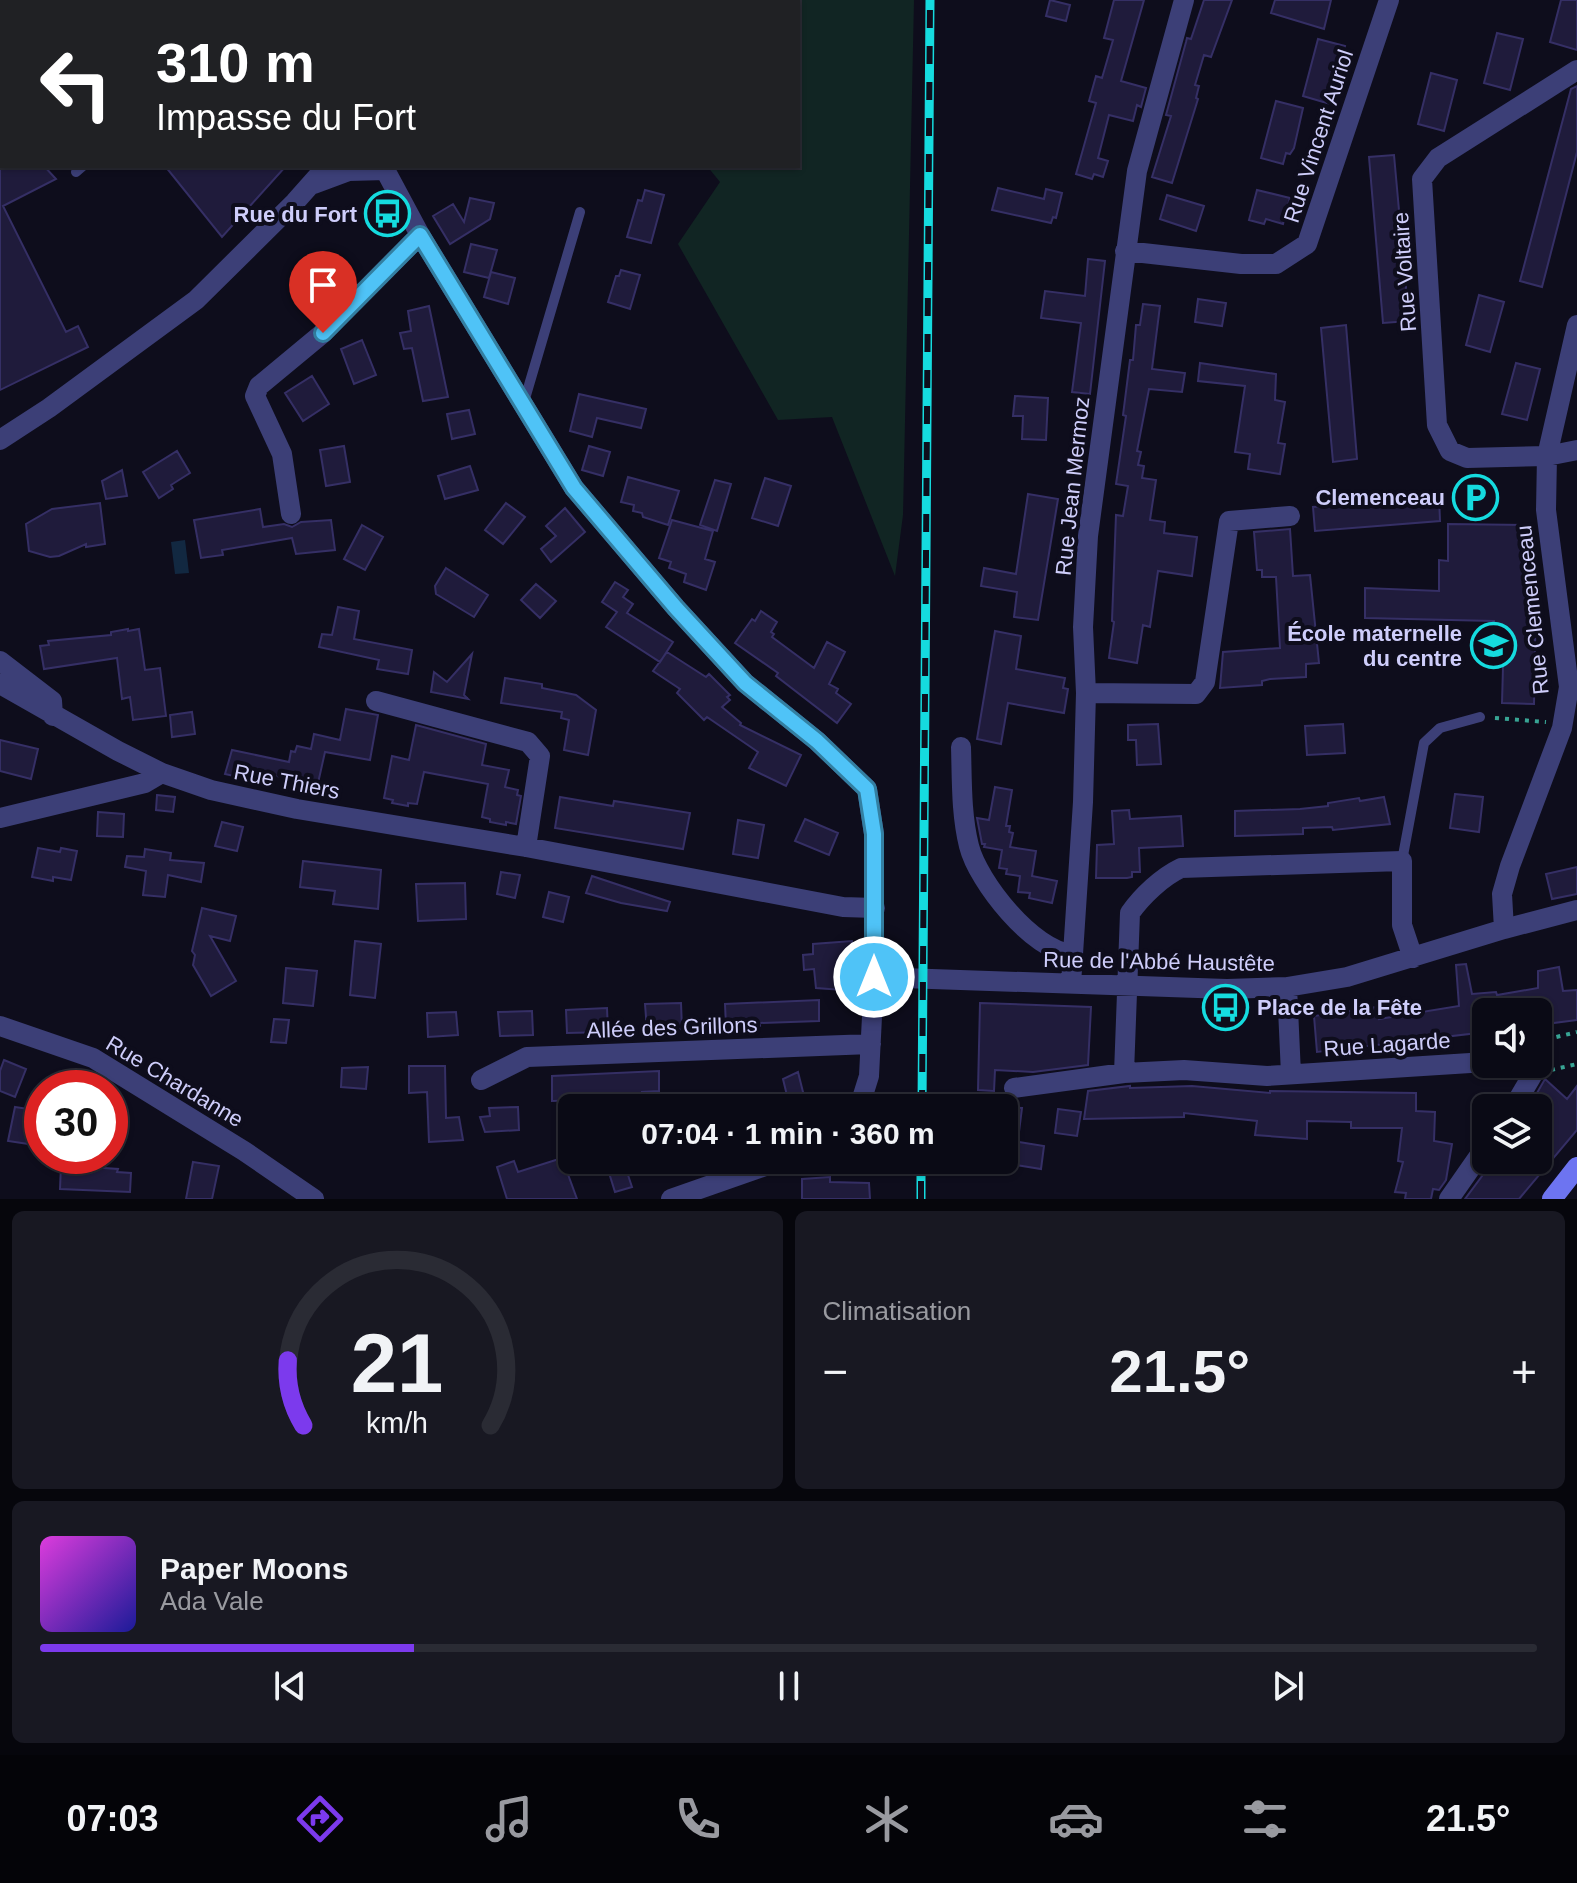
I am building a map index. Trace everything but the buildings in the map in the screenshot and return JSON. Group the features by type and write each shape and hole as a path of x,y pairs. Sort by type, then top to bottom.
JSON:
{"main road":[{"path":"1552,1199 1576,1170"}],"street":[{"name":"Rue Jean Mermoz","path":"1071,984 1083,802 1086,693 1083,627 1088,536 1137,171 1184,0"},
{"name":"Rue Vincent Auriol","path":"1125,251 1241,264 1276,264 1307,244 1389,0"},
{"name":"Rue Voltaire","path":"1577,70 1438,158 1422,179 1437,425 1450,451 1467,458 1547,456 1577,450"},
{"path":"0,440 49,408 196,300 325,168"},
{"path":"310,185 349,171 384,168 420,235 574,488 676,608 745,683 817,741 867,789 874,834 875,908 871,1044 869,1076 863,1094"},
{"path":"291,514 282,454 255,396 259,386 323,333 420,235"},
{"name":"Rue Clemenceau","path":"1504,929 1502,894 1562,728 1569,687 1546,510 1547,456 1577,325"},
{"path":"1086,693 1196,694 1201,690 1205,682 1229,521 1290,516"},
{"name":"Rue Thiers","path":"0,661 52,701 53,716"},
{"name":"Rue Thiers","path":"0,684 53,716 162,773 211,790 297,809 526,847 843,907 875,908"},
{"path":"376,701 528,742 540,756 526,847"},
{"path":"961,747 963,812 969,849 982,876 1015,918 1043,944 1072,954"},
{"path":"0,818 145,783 162,773"},
{"path":"1124,1073 1130,913 1137,902 1181,868 1402,861 1402,925 1413,958"},
{"name":"Rue de l'Abbé Haustête","path":"874,977 1129,987 1287,987 1347,977 1577,910"},
{"path":"1287,987 1291,1074"},
{"name":"Rue Chardanne","path":"0,1026 93,1058 244,1151 314,1199"},
{"name":"Allée des Grillons","path":"481,1080 527,1057 871,1044"},
{"name":"Rue Lagarde","path":"1014,1088 1124,1073 1184,1070 1267,1076 1472,1063"},
{"path":"1449,1199 1472,1166"},
{"path":"671,1199 742,1174"}],"lane":[{"path":"524,404 580,212"},
{"path":"1402,861 1424,743 1440,728 1480,717"}],"path":[{"path":"1480,717 1550,722 1562,728"},
{"path":"1552,1038 1577,1032"}],"green space":[{"path":"800,0 914,0 903,515 895,576 832,417 778,420 678,244 720,182 709,168 800,168"}],"water":[{"path":"185,540 189,573 175,574 171,542"}],"railway":[{"path":"922,1094 930,0"},
{"path":"921,1174 921,1199"}],"place":[{"name":"Rue du Fort","path":"388,214"},
{"name":"Clemenceau","path":"1476,497"},
{"name":"École maternelle du centre","path":"1493,646"},
{"name":"Place de la Fête","path":"1226,1007"}],"route":[{"path":"323,333 420,235 574,488 676,608 745,683 817,741 867,789 874,834 874,977"}]}
